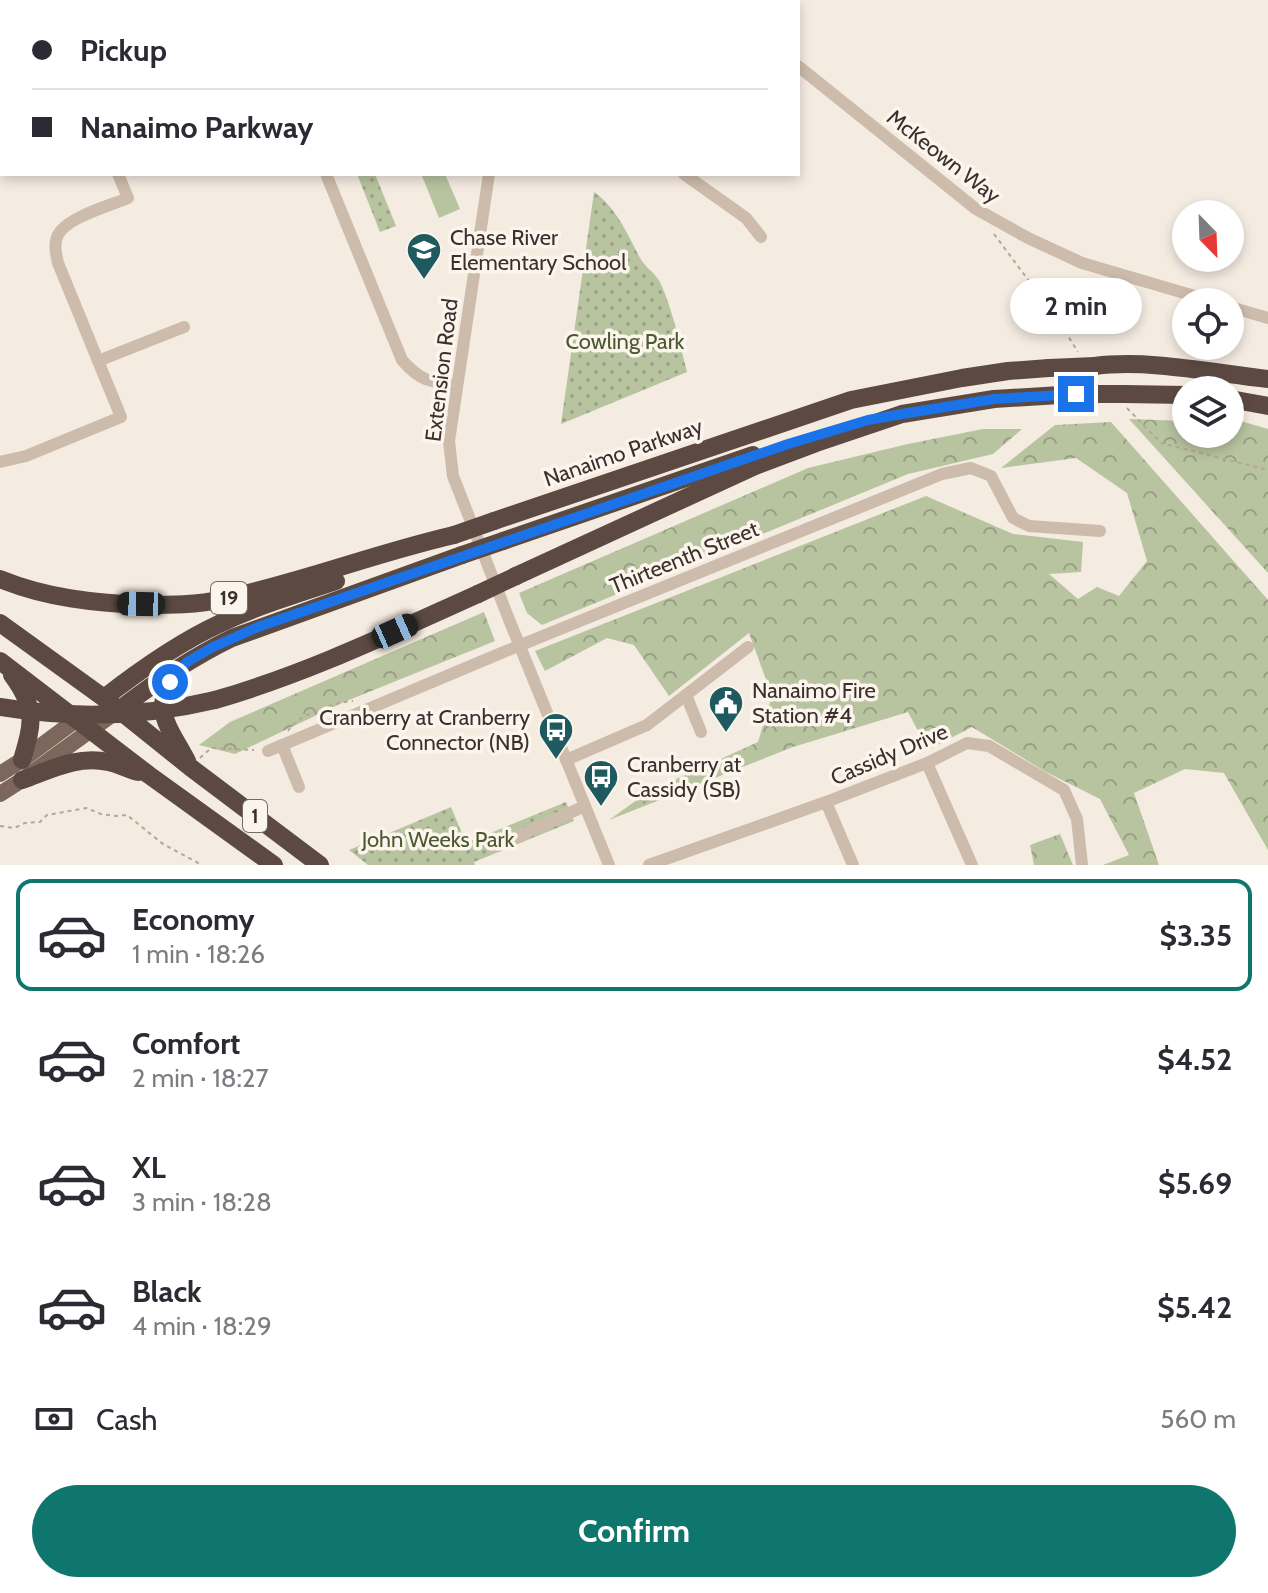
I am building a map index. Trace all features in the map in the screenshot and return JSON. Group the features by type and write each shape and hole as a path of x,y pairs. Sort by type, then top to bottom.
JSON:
{"highway":[{"name":"Nanaimo Parkway","path":"0,579 51,596 100,603 175,605 221,600 454,535 851,400 1008,371 1112,364 1268,379"},
{"path":"111,704 211,648 258,627 788,444 868,420 994,399 1076,394 1172,395"},
{"path":"1244,402 1268,406"},
{"path":"0,707 96,716 167,710 262,686 314,667 478,594 755,466 902,414"},
{"path":"111,704 176,647 221,623 267,604 409,556 454,535"},
{"name":"1","path":"0,623 320,865"},
{"path":"1,662 30,705 32,726 22,760"},
{"name":"1","path":"1,662 274,865"},
{"path":"187,662 170,682 162,705 166,723 190,767"},
{"path":"22,780 89,759 149,775"}],"main road":[{"path":"0,794 22,780 111,704"},
{"path":"0,774 84,725"}],"street":[{"name":"McKeown Way","path":"800,68 976,209 1082,263 1172,289"},
{"path":"0,462 26,456 121,417 55,249 56,238 62,228 73,220 128,198 119,176"},
{"path":"327,176 402,360 414,374 457,385"},
{"name":"Extension Road","path":"489,176 449,441 453,476 609,865"},
{"path":"687,176 746,218 761,237"},
{"path":"1244,311 1268,318"},
{"path":"98,361 184,327"},
{"name":"Thirteenth Street","path":"268,751 942,474 971,468 991,476 1013,518 1029,526 1100,531"},
{"path":"566,760 647,725 748,647"},
{"path":"686,695 701,732"},
{"name":"Cassidy Drive","path":"649,865 826,802 927,763 967,743 989,746 1064,790 1077,819 1082,865"},
{"path":"282,745 299,787"},
{"path":"927,763 972,865"},
{"path":"826,802 853,865"},
{"path":"493,847 585,806"}],"path":[{"path":"190,767 211,748 268,751"},
{"path":"0,826 14,828 40,822 47,815 86,808 101,814 127,815 163,844 202,865"}],"green space":[{"path":"358,176 376,176 396,226 380,232"},
{"path":"422,176 446,176 460,209 439,218"},
{"name":"Cowling Park","path":"594,192 615,213 642,261 660,282 687,372 561,424"},
{"path":"1129,419 1172,421 1172,448 1244,448 1244,422 1268,429 1268,573"},
{"path":"1111,422 1268,600 1268,850 1224,773 1185,769 1134,793 1159,865 1103,865 1129,855 1100,799 1046,772 972,727 928,750 908,712 793,747 609,820 648,792 758,742 772,696 749,633 669,696 634,645 607,638 545,671 535,651 926,496 1013,534 1083,542 1081,572 1049,574 1078,599 1097,587 1119,596 1147,561 1127,493 1076,458 1001,468 1055,425"},
{"path":"983,429 1022,429 993,454 908,474 542,625 527,613 519,593 808,468"},
{"path":"484,612 495,641 344,702 235,754 199,745 230,722"},
{"name":"John Weeks Park","path":"566,802 574,821 474,862 475,865 368,865 349,850 451,807 466,843"},
{"path":"1060,834 1073,865 1034,865 1030,845"}],"place":[{"name":"Chase River Elementary School","path":"424,281"},
{"name":"Nanaimo Fire Station #4","path":"726,734"},
{"name":"Cranberry at Cranberry Connector (NB)","path":"556,761"},
{"name":"Cranberry at Cassidy (SB)","path":"601,808"}],"route":[{"path":"170,682 187,662 258,627 788,444 868,420 902,414 994,399 1076,394"}]}
